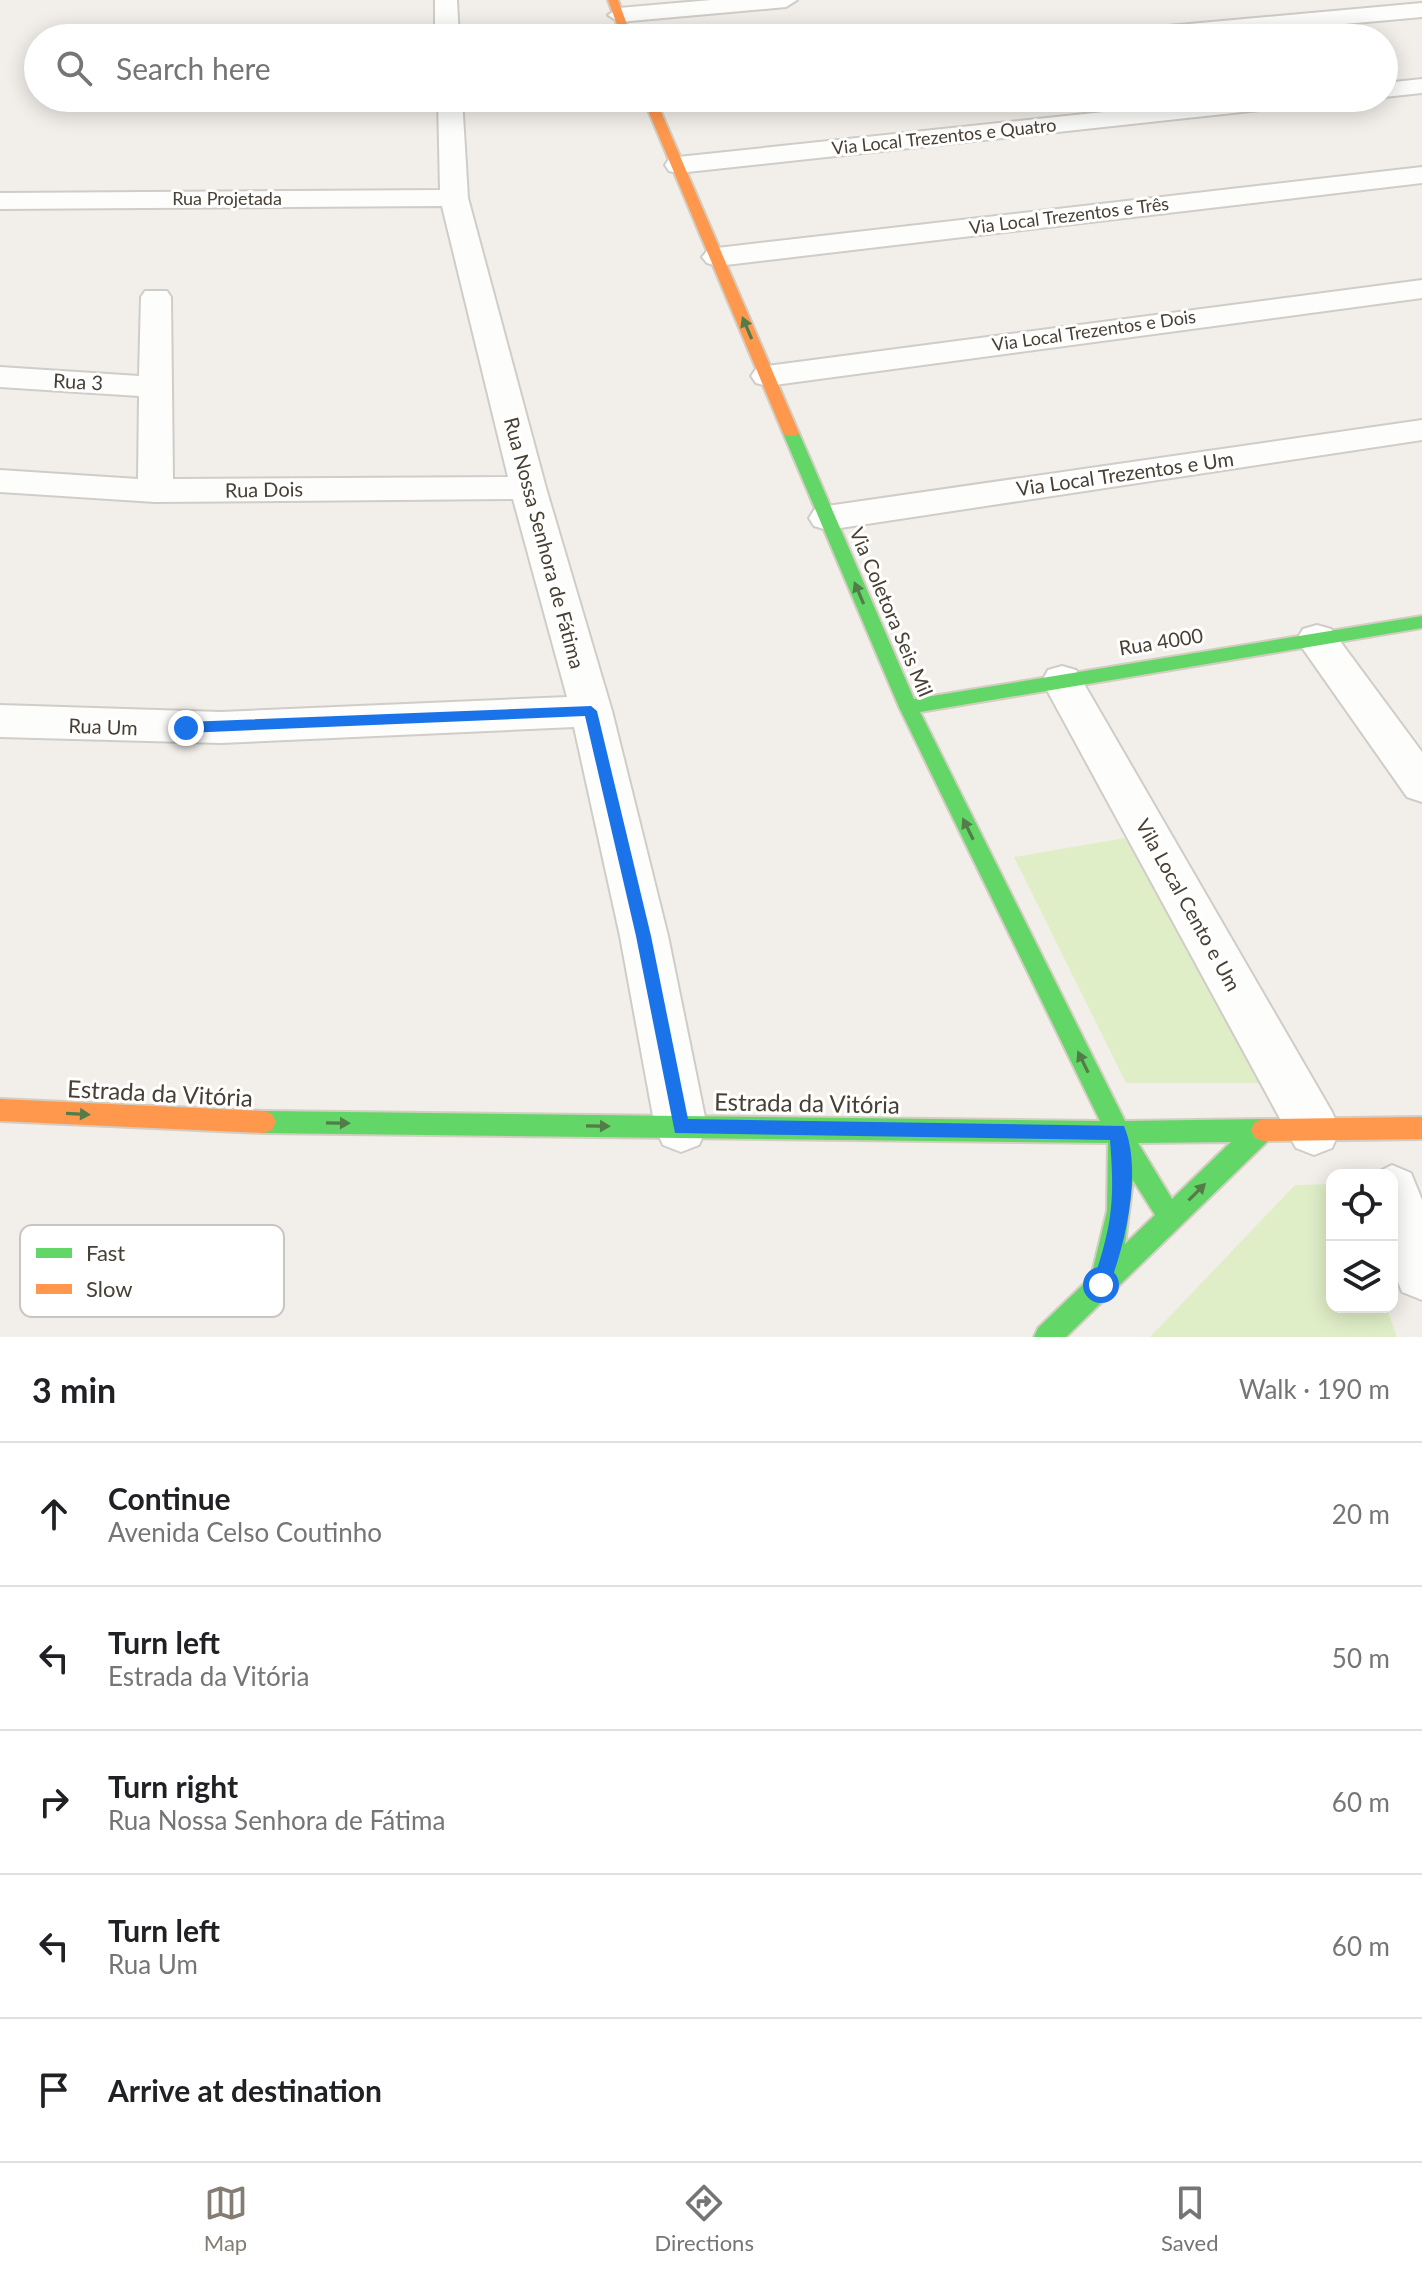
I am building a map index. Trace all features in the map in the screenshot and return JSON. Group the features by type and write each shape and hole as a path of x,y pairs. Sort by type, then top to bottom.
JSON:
{"main road":[{"name":"Via Coletora Seis Mil","path":"655,112 908,707 1118,1132 1170,1218"},
{"name":"Rua 4000","path":"908,707 1422,622"},
{"name":"Estrada da Vitória","path":"0,1110 222,1122 1118,1132 1314,1130 1377,1152 1422,1128"},
{"path":"1047,1337 1260,1130"},
{"path":"1101,1285 1119,1230 1123,1191 1118,1132"}],"street":[{"path":"446,0 447,24"},
{"path":"616,8 786,0"},
{"path":"1267,24 1422,10"},
{"path":"1398,89 1422,86"},
{"name":"Rua Nossa Senhora de Fátima","path":"451,112 454,198 528,488 591,711 644,936 681,1127"},
{"name":"Via Local Trezentos e Quatro","path":"678,165 1175,112"},
{"name":"Via Local Trezentos e Três","path":"717,257 1422,175"},
{"name":"Rua Projetada","path":"0,201 454,198"},
{"name":"Via Local Trezentos e Dois","path":"767,376 1422,289"},
{"path":"155,491 156,297"},
{"name":"Rua 3","path":"0,377 155,387"},
{"name":"Via Local Trezentos e Um","path":"827,518 1422,430"},
{"name":"Rua Dois","path":"0,481 155,491 528,488"},
{"path":"1317,639 1422,785"},
{"name":"Vila Local Cento e Um","path":"1062,681 1314,1130"},
{"name":"Rua Um","path":"0,721 109,729 186,728 591,711"},
{"path":"1398,1208 1422,1272"}],"green space":[{"path":"1125,838 1267,1083 1126,1083 1014,857"},
{"path":"1326,1184 1326,1313 1388,1313 1397,1337 1150,1337 1295,1185"}],"traffic: fast":[{"path":"791,433 908,707 1118,1132 1170,1218"},
{"path":"908,707 1422,622"},
{"path":"264,1122 1118,1132 1263,1130"},
{"path":"1047,1337 1260,1130"},
{"path":"1102,1282 1119,1211 1119,1138"}],"traffic: slow":[{"path":"613,0 622,24"},
{"path":"655,112 791,433"},
{"path":"0,1110 264,1122"},
{"path":"1263,1130 1422,1128"}],"route":[{"path":"186,728 591,711 644,936 681,1127 1118,1132 1123,1191 1119,1230 1101,1285"}]}
